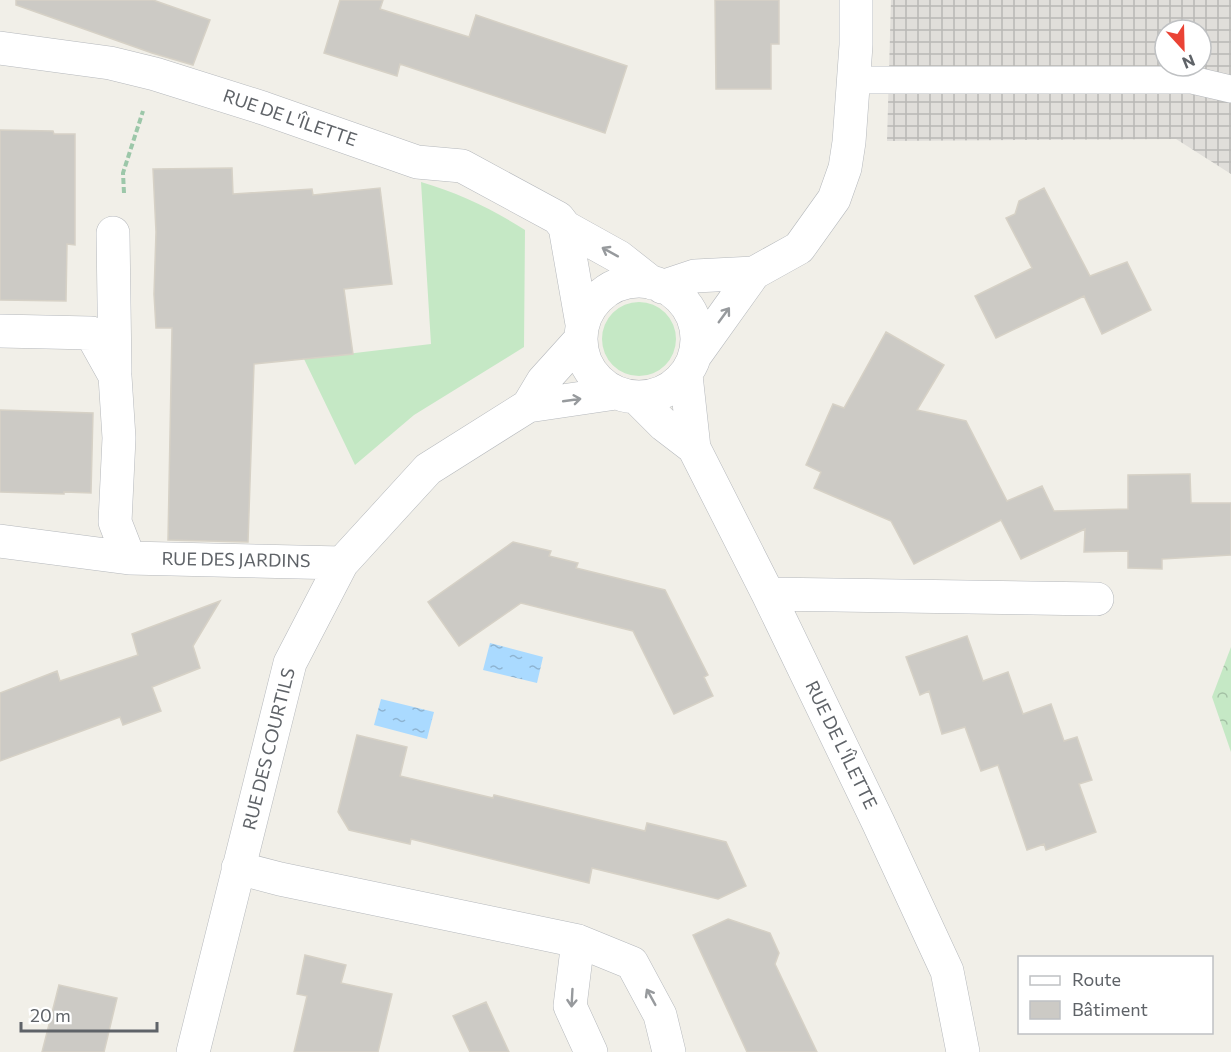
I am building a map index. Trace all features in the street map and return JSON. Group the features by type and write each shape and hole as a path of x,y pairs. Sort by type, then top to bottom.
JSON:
{"street":[{"path":"657,285 695,276 754,273 799,248 834,199 845,168 856,45 856,0"},
{"name":"RUE DE L'ÎLETTE","path":"0,48 110,63 155,74 262,108 417,162 462,166 558,218 565,227 619,257 657,285"},
{"path":"565,227 576,282 583,357 591,373 603,386 626,395 655,395 672,388 690,366 754,273"},
{"path":"113,233 115,375 119,438 115,522 129,558"},
{"path":"581,332 589,309 600,296 614,286 633,281 657,285 669,289 684,302 694,319 697,338 690,366"},
{"path":"0,331 91,333 115,375"},
{"name":"RUE DES COURTILS","path":"528,406 543,381 581,332"},
{"name":"RUE DE L'ÎLETTE","path":"690,366 694,448 768,594 878,822 946,971 963,1052"},
{"name":"RUE DE L'ÎLETTE","path":"626,395 694,448"},
{"name":"RUE DES COURTILS","path":"193,1052 290,663 342,562 428,469 528,406 626,395"},
{"name":"RUE DES JARDINS","path":"0,541 129,558 342,562"},
{"path":"768,594 1097,599"},
{"path":"238,868 280,879 578,941 632,963 660,1015 669,1052"},
{"path":"578,941 570,1006 591,1052"}],"lane":[{"path":"852,80 1192,80 1231,89"}],"path":[{"path":"113,233 124,219 123,173 155,74"}],"shaded area":[{"path":"891,0 1231,0 1231,174 1176,139 887,141"}],"green space":[{"path":"421,182 475,202 525,230 524,347 414,415 355,465 304,359 431,344"},
{"path":"639,302 653,305 665,313 673,325 676,339 673,353 665,365 653,373 639,376 625,373 613,365 605,353 602,339 605,325 613,313 625,305"},
{"path":"1231,647 1231,752 1212,697"}],"water":[{"path":"490,643 543,657 537,683 483,670"},
{"path":"381,699 434,712 427,739 374,725"}],"building":[{"path":"16,0 153,0 210,20 193,65 16,5"},
{"path":"340,0 383,0 380,9 469,37 476,15 627,66 605,133 400,64 397,76 324,53"},
{"path":"715,0 779,0 779,44 771,44 771,89 716,89"},
{"path":"0,130 53,131 54,134 75,134 75,245 67,244 66,301 0,300"},
{"path":"232,168 233,194 312,189 313,195 380,188 392,284 344,289 353,354 254,364 248,542 168,540 172,328 156,328 154,294 156,232 153,169"},
{"path":"1044,188 1090,276 1127,262 1151,310 1102,334 1084,296 996,338 975,296 1032,268 1006,218 1015,214 1019,201"},
{"path":"886,332 944,365 917,410 966,421 1007,501 1042,486 1054,511 1128,509 1128,475 1190,474 1191,503 1231,503 1231,555 1162,559 1162,569 1128,568 1128,551 1084,552 1085,529 1021,559 1001,520 914,564 891,521 814,488 821,472 806,465 833,404 844,408"},
{"path":"0,410 93,413 91,493 0,492"},
{"path":"513,542 551,551 549,556 578,563 576,568 665,590 708,675 704,677 713,696 674,714 633,631 521,603 459,646 428,602"},
{"path":"220,601 193,646 200,668 152,687 161,711 123,725 120,717 0,761 0,693 57,671 60,681 138,655 132,634"},
{"path":"967,636 983,681 1008,672 1023,714 1051,704 1064,741 1077,737 1092,780 1079,784 1096,832 1046,850 1044,844 1027,850 998,765 981,771 965,727 942,734 929,691 920,695 906,657"},
{"path":"357,735 407,747 400,776 493,798 494,795 645,831 647,823 726,842 746,886 718,899 592,868 589,883 411,839 410,844 349,830 338,812"},
{"path":"728,919 770,933 779,953 775,964 817,1052 747,1052 693,935"},
{"path":"305,955 346,965 341,983 392,994 378,1052 294,1052 307,996 297,994"},
{"path":"59,985 117,998 104,1052 42,1052"},
{"path":"486,1002 509,1052 470,1052 453,1016"}]}
